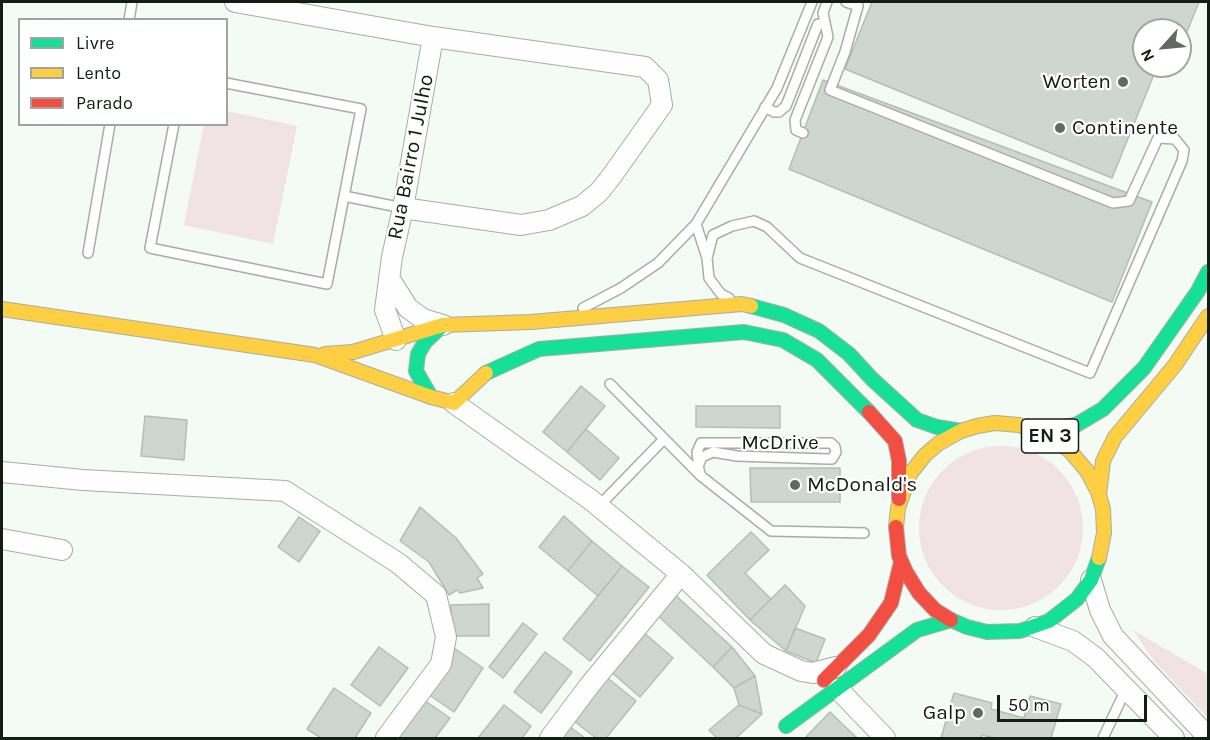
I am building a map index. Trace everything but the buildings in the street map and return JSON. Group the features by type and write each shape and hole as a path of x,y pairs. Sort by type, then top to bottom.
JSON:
{"street":[{"path":"235,2 434,37 645,67 658,80 662,105 611,177 599,192 582,206 549,220 521,225 403,208"},
{"name":"Rua Bairro 1 Julho","path":"385,310 434,37"},
{"name":"EN 3","path":"1039,431 1076,425 1103,409 1144,368 1209,272"},
{"path":"389,278 408,308 423,319 443,326"},
{"path":"315,355 353,352 397,344 443,326 742,304 784,315 819,332 849,354 872,379 917,420 937,427 961,431"},
{"path":"2,309 315,355 431,397 454,403 599,506 681,574 764,654 801,671 813,673 838,666"},
{"path":"385,310 397,344"},
{"path":"353,352 371,335 385,310"},
{"name":"EN 3","path":"1099,495 1103,461 1115,437 1175,365 1209,316"},
{"path":"431,397 412,367 425,342 443,326"},
{"path":"454,403 486,373 539,350 744,332 783,340 817,360 886,429 895,441 899,461 899,502"},
{"name":"EN 3","path":"1001,423 1039,431 1062,444 1080,461 1093,481 1104,515 1104,539 1099,563 1091,580 1077,599 1064,611 1035,627 1009,632 987,632 967,627 935,610 922,598 902,562 896,531 899,502 907,479 925,455 947,438 961,431 1001,423"},
{"path":"2,472 82,480 285,491 398,563 436,595 446,637 441,664 386,738"},
{"path":"2,539 62,550"},
{"name":"EN 3","path":"773,738 869,635 891,603 902,562"},
{"path":"550,738 589,686 681,574"},
{"path":"1091,580 1100,610 1113,636 1209,736"},
{"name":"EN 3","path":"786,726 917,630 951,620"},
{"path":"1035,627 1073,641 1096,658 1174,738"},
{"path":"838,689 885,737"}],"lane":[{"path":"129,18 132,2"},
{"path":"562,319 621,288 658,263 696,224 777,88 812,2"},
{"path":"803,133 796,130 795,120 828,37 823,13 827,2"},
{"path":"707,258 713,235 732,226 754,221 767,227 800,258 1090,373 1182,161 1184,150 1174,139 1158,138 1129,201 1113,203 830,90 858,6 846,2"},
{"path":"765,107 779,112 786,106 818,24"},
{"path":"174,126 150,248 327,284 361,109 228,83"},
{"path":"88,254 110,126"},
{"path":"344,196 403,208"},
{"path":"696,224 707,258 709,278 721,294 742,304"},
{"path":"610,384 701,476 771,531 864,533"},
{"path":"599,506 664,439"},
{"name":"McDrive","path":"701,443 831,443 836,452 832,459 748,456 713,452 702,457 699,464 697,452 701,443"},
{"path":"699,464 701,476"},
{"path":"1103,738 1126,689"}],"shaded area":[{"path":"228,111 297,126 273,244 184,225 204,126 228,126"},
{"path":"1001,446 1017,447 1032,452 1059,470 1077,497 1082,512 1082,544 1077,559 1059,586 1032,604 1017,609 1001,610 985,609 970,604 943,586 925,559 920,544 919,528 920,512 925,497 943,470 970,452 985,447"},
{"path":"1133,630 1208,674 1208,718 1154,661"}],"traffic: fast":[{"path":"1039,431 1076,425 1103,409 1144,368 1198,291 1208,272"},
{"path":"751,306 784,315 819,331 849,354 872,379 917,420 937,427 961,431"},
{"path":"431,397 416,371 418,354 425,342 443,325"},
{"path":"486,373 539,349 744,332 783,340 817,360 869,412"},
{"path":"786,726 917,630 951,620 987,632 1020,631 1049,621 1077,599 1091,580 1099,558"}],"traffic: slow":[{"path":"325,354 353,352 443,325 531,322 742,304 751,306"},
{"path":"2,309 315,355 431,397 454,403 486,373"},
{"path":"1099,495 1103,461 1115,437 1175,365 1208,316"},
{"path":"896,527 898,508 910,474 925,455 939,443 961,431 977,426 995,423 1019,425 1052,437 1071,452 1087,471 1098,492 1103,509 1104,533 1099,558"}],"traffic: jam":[{"path":"869,412 895,441 899,461 899,499"},
{"path":"896,527 899,556 906,572 919,593 935,610 951,620"},
{"path":"824,680 869,635 891,603 901,562"}],"place":[{"name":"Worten","path":"1123,82"},
{"name":"Continente","path":"1060,128"},
{"name":"McDonald's","path":"795,485"},
{"name":"Galp","path":"978,713"}]}
